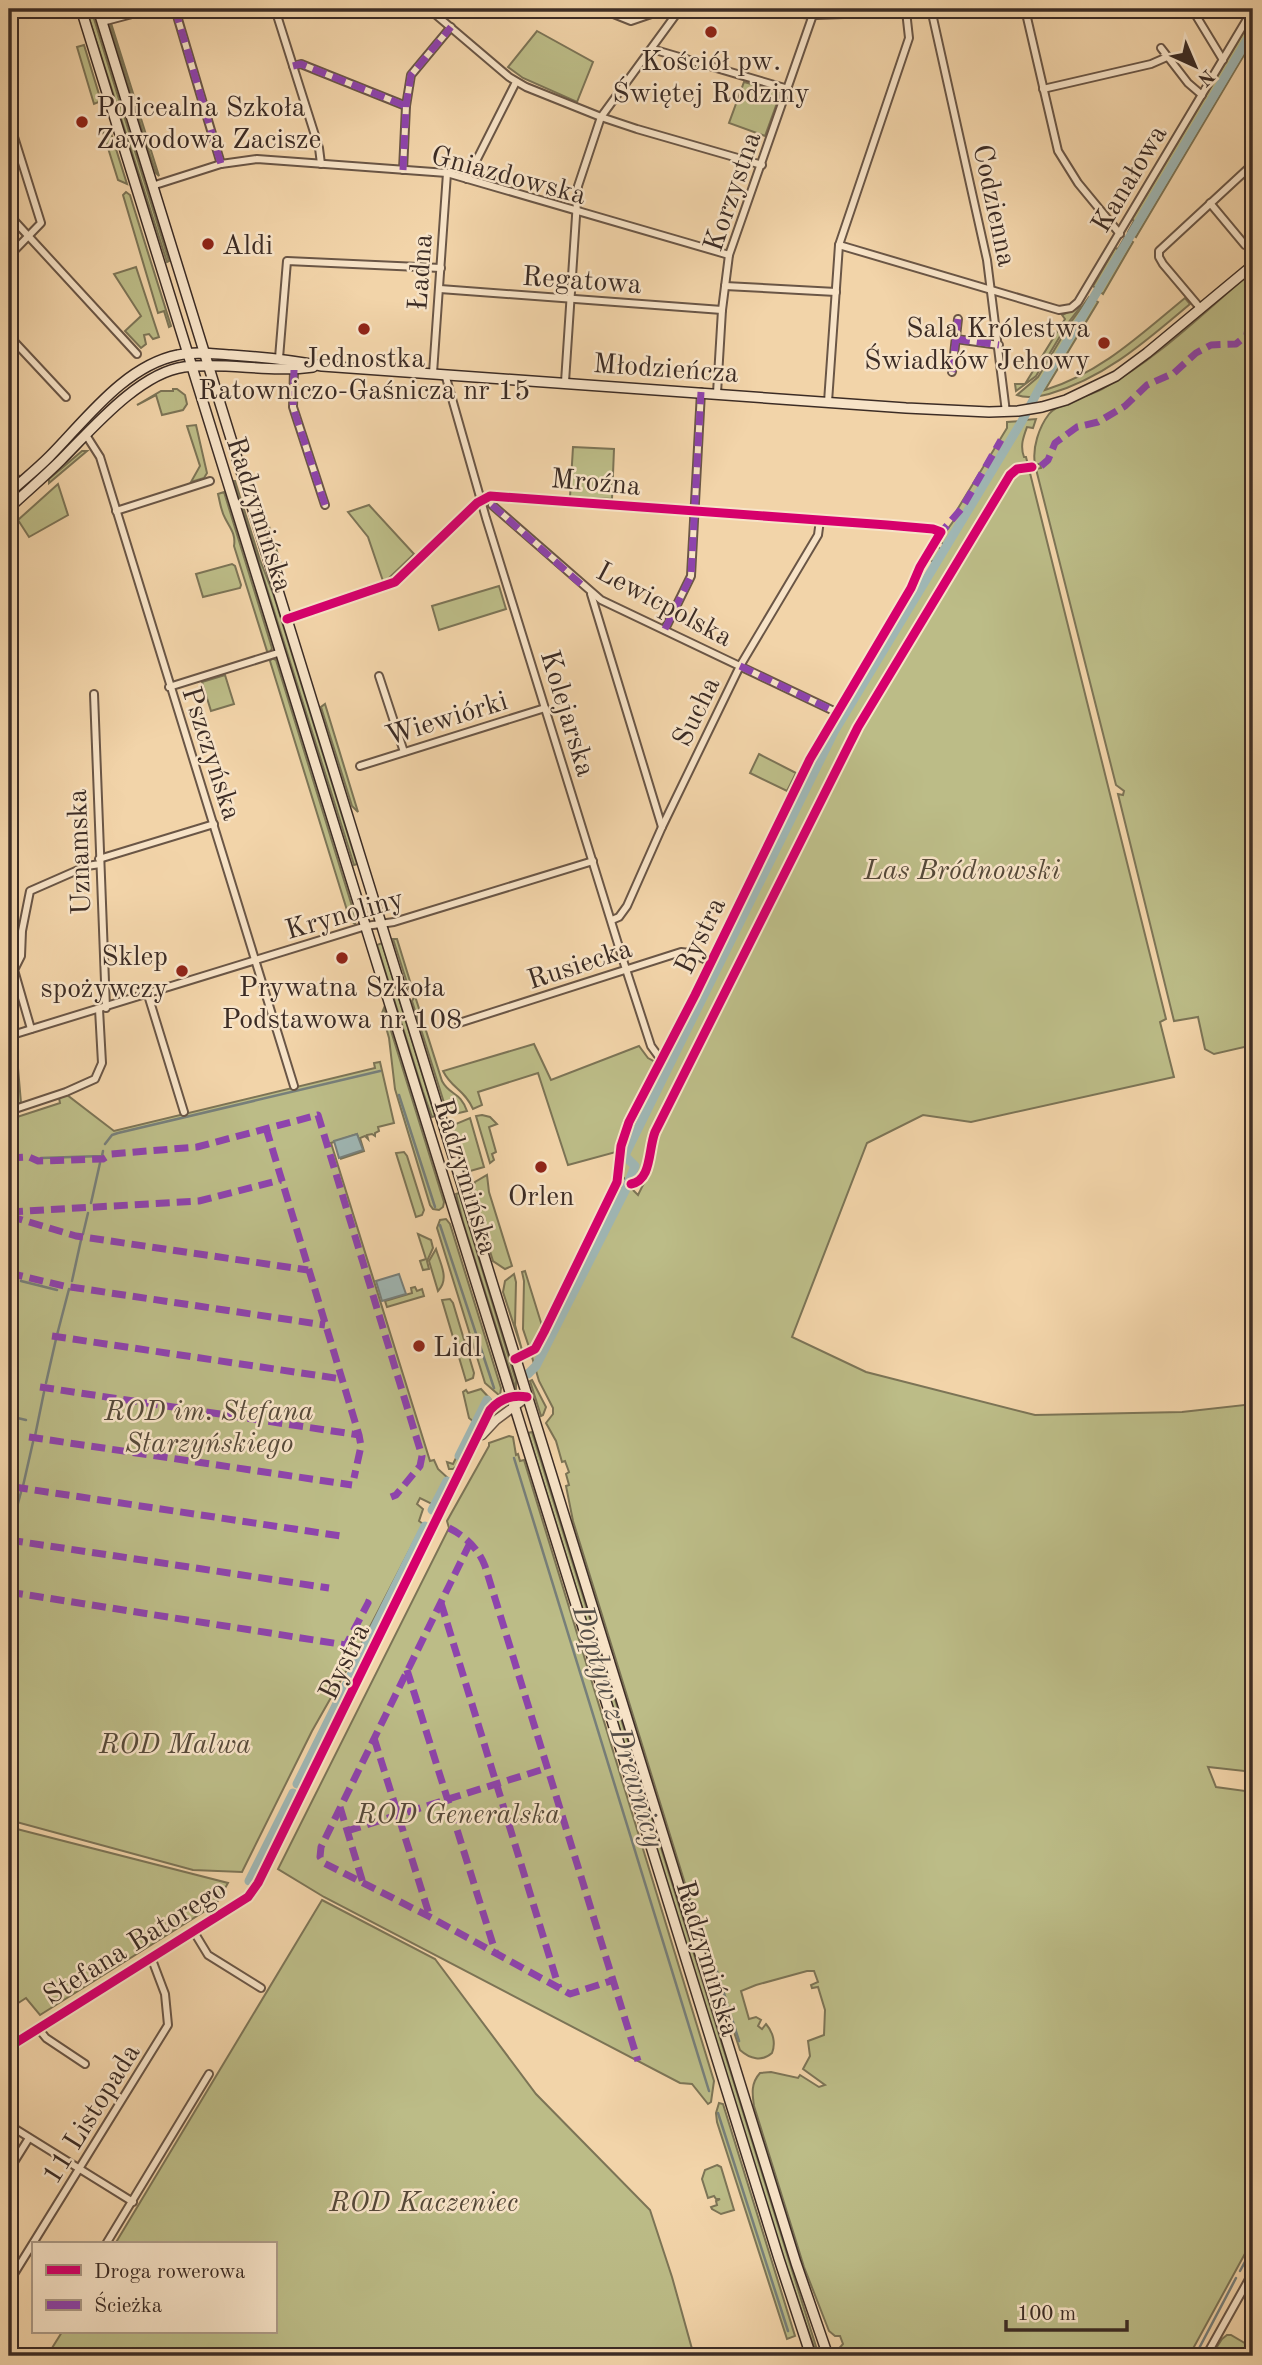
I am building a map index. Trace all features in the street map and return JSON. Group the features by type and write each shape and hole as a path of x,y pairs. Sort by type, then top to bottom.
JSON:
{"main road":[{"name":"Radzymińska","path":"81,9 811,2356"},
{"name":"Radzymińska","path":"98,9 796,2263 828,2356"},
{"name":"Młodzieńcza","path":"9,493 48,458 96,406 126,381 165,359 188,354 279,358 322,366 906,408 1018,411 1066,400 1116,376 1253,265"},
{"name":"Młodzieńcza","path":"9,508 108,413 134,391 169,372 192,367 294,370 322,366"}],"street":[{"path":"102,22 151,9"},
{"path":"176,9 221,164"},
{"path":"275,9 319,148 321,164"},
{"path":"429,9 516,82 601,117 761,165"},
{"path":"601,9 628,20 666,9"},
{"path":"785,9 803,14 948,9"},
{"path":"1025,9 1054,137 1065,164 1120,234"},
{"path":"1192,9 1223,60"},
{"name":"Kanałowa","path":"993,292 1062,310 1071,308 1120,234 1253,9"},
{"path":"565,383 578,186 601,117 652,49 677,10"},
{"name":"Codzienna","path":"931,10 988,260 1006,412"},
{"path":"828,402 839,245 909,38 906,11"},
{"name":"Korzystna","path":"717,393 722,310 729,255 815,12"},
{"path":"403,170 406,106 411,75 450,27"},
{"path":"1161,48 1188,83 1202,95"},
{"path":"652,49 789,89"},
{"path":"1043,89 1151,65 1167,57"},
{"path":"293,66 302,64 406,106"},
{"path":"467,179 516,82"},
{"path":"9,121 41,223 9,256"},
{"name":"Gniazdowska","path":"152,186 221,164 257,159 447,173 729,255"},
{"path":"1201,309 1163,264 1158,253 1253,164"},
{"name":"Ładna","path":"433,373 447,173"},
{"path":"1210,203 1245,245"},
{"path":"9,215 137,354"},
{"path":"839,245 993,292"},
{"path":"279,358 287,261 442,268"},
{"path":"725,286 836,292"},
{"name":"Regatowa","path":"440,289 722,310"},
{"path":"952,372 958,319"},
{"path":"9,335 65,397"},
{"path":"956,339 999,345"},
{"path":"294,370 293,407 325,505"},
{"name":"Kolejarska","path":"445,374 545,708 651,1046 662,1060"},
{"path":"664,629 691,576 701,393"},
{"name":"Pszczyńska","path":"86,435 100,457 294,1086"},
{"path":"9,471 20,483"},
{"path":"116,511 210,481"},
{"name":"Mroźna","path":"481,499 490,496 933,529 941,532"},
{"path":"287,619 395,582 481,499"},
{"name":"Lewicpolska","path":"492,505 601,600 836,712"},
{"name":"Sucha","path":"612,920 620,917 627,906 740,666 818,535 820,520"},
{"name":"Bystra","path":"515,1359 536,1349 617,1182 621,1146 629,1122 799,781 941,532"},
{"path":"591,593 662,827"},
{"path":"169,687 281,652"},
{"path":"379,676 404,752"},
{"name":"Uznamska","path":"9,1111 88,1083 98,1075 102,1063 100,861 94,694"},
{"name":"Wiewiórki","path":"360,766 545,708"},
{"path":"31,1029 11,971 21,956 22,931 30,891 100,861 214,824"},
{"name":"Krynoliny","path":"9,1036 366,926 382,925 593,861"},
{"name":"Rusiecka","path":"459,1023 681,952 711,962"},
{"path":"148,995 184,1112"},
{"path":"513,1401 527,1397"},
{"name":"Bystra","path":"248,1897 258,1883 492,1408 501,1400 513,1401"},
{"name":"Bystra","path":"475,1443 513,1401"},
{"path":"500,1417 513,1418 521,1425"},
{"name":"Stefana Batorego","path":"9,2047 248,1897"},
{"path":"194,1932 208,1955 261,1988"},
{"name":"11 Listopada","path":"34,2242 167,2025 165,1994 151,1957"},
{"path":"38,2028 46,2038 85,2064"},
{"path":"107,2242 209,2074"},
{"path":"9,2125 133,2202"},
{"path":"9,2170 29,2138"},
{"name":"11 Listopada","path":"9,2282 32,2245"},
{"path":"1206,2356 1253,2272"}],"green space":[{"path":"86,9 91,9 169,261 167,262"},
{"path":"1253,16 1253,40 1136,237 1128,232 1134,221 1132,219"},
{"path":"111,23 159,176 150,155"},
{"path":"537,31 593,62 577,102 523,78 508,67"},
{"path":"84,45 101,101 94,104 77,47"},
{"path":"744,82 781,92 765,136 729,123"},
{"path":"110,130 127,184 118,180 103,132"},
{"path":"126,192 130,195 171,326 169,327 164,311 158,313 123,195"},
{"path":"1125,237 1133,242 1103,294 1093,286 1115,248 1118,249"},
{"path":"136,267 159,337 153,339 149,334 144,335 146,344 141,348 125,331 141,316 114,274"},
{"name":"Las Bródnowski","path":"1253,271 1253,1045 1214,1054 1205,1049 1198,1017 1174,1021 1118,794 1123,795 1124,791 1116,785 1036,469 1041,468 1040,464 1035,464 1035,451 1042,425 1053,410 1102,389 1142,364"},
{"path":"1089,297 1098,302 1045,390 1084,374 1102,363 1185,298 1190,304 1124,357 1088,378 1037,397 1017,395 1038,377"},
{"path":"1081,306 1036,376 1016,391 1015,384 1025,384 1065,319 1062,315"},
{"path":"173,389 185,395 187,404 183,410 162,415 156,395 137,405 161,391"},
{"path":"1036,419 1033,428 1027,427 1022,442 1023,453 1166,1019 1160,1022 1174,1077 971,1122 923,1115 867,1143 792,1337 866,1372 1035,1415 1182,1412 1253,1404 1253,1772 1208,1767 1216,1787 1253,1792 1253,2239 1189,2356 836,2356 835,2353 843,2344 840,2336 829,2331 804,2267 753,2097 754,2084 760,2073 771,2072 798,2078 800,2075 819,2087 825,2085 803,2069 810,2056 808,2041 824,2035 825,2010 818,1987 812,1988 811,1985 818,1982 814,1971 807,1971 741,1991 749,2019 756,2017 761,2020 758,2026 762,2029 766,2024 774,2045 772,2053 760,2058 748,2056 740,2050 691,1903 573,1521 566,1486 569,1485 566,1474 569,1472 546,1423 553,1414 553,1408 539,1381 532,1357 540,1348 616,1192 621,1187 629,1186 638,1195 647,1177 656,1135 651,1136 643,1174 636,1181 630,1180 636,1165 627,1154 833,737 1024,420"},
{"path":"1021,421 945,545 939,541 960,512 957,510 1007,428 1007,422"},
{"path":"196,425 207,473 204,478 191,482 200,466 187,426"},
{"path":"573,447 614,449 612,499 570,497"},
{"path":"82,451 87,451 49,483 49,479"},
{"path":"233,481 274,596 357,864 354,865"},
{"path":"58,484 68,515 29,537 18,520"},
{"path":"224,492 272,648 270,653 267,651 234,546 233,535 222,509 218,494"},
{"path":"369,505 414,554 383,581 368,537 348,512"},
{"path":"268,523 282,567 277,566 265,526"},
{"path":"936,546 943,550 830,736 827,735 907,599 911,601 934,562 928,559"},
{"path":"232,564 235,566 240,588 203,597 196,574"},
{"path":"499,586 506,609 439,630 432,606"},
{"path":"272,658 276,660 356,919 355,924 350,920 270,661"},
{"path":"225,675 234,704 211,711 202,682"},
{"path":"325,704 358,812 352,806 321,707"},
{"path":"825,739 828,741 670,1062 666,1059"},
{"path":"759,754 796,773 787,791 750,773"},
{"path":"393,939 397,939 413,991 409,989"},
{"path":"382,943 435,1116 432,1117 377,945"},
{"path":"415,996 442,1081 461,1100 467,1111 455,1114 446,1109 412,1001"},
{"path":"384,1008 444,1202 439,1210 430,1205 395,1089 389,1038 382,1013"},
{"path":"534,1044 551,1080 639,1046 648,1058 657,1063 624,1120 616,1152 568,1165 538,1073 478,1092 482,1105 473,1109 443,1071"},
{"path":"9,1053 18,1068 21,1103 9,1105"},
{"name":"ROD im. Stefana Starzyńskiego","path":"380,1062 394,1123 378,1127 379,1131 375,1136 372,1134 367,1135 368,1139 365,1136 360,1138 364,1151 340,1159 362,1150 357,1134 331,1143 430,1461 434,1460 438,1469 449,1479 448,1482 436,1506 420,1498 417,1504 423,1509 419,1521 423,1524 358,1650 312,1731 242,1872 193,1870 9,1820 9,1115 11,1119 60,1103 59,1098 67,1095 114,1131 375,1068 374,1063"},
{"path":"663,1064 668,1066 625,1154 625,1158 633,1166 627,1181 622,1176 626,1142"},
{"path":"476,1116 490,1117 497,1124 489,1127 496,1152 492,1154 494,1160 490,1163"},
{"path":"470,1118 484,1167 467,1172 464,1170 451,1126"},
{"path":"404,1152 424,1210 422,1215 416,1217 396,1153"},
{"path":"487,1175 489,1192 512,1266 505,1269 493,1261 471,1190 475,1182"},
{"path":"459,1193 516,1381 516,1390 463,1222 456,1194"},
{"path":"446,1219 450,1224 501,1388 500,1396 485,1383 437,1228 440,1220"},
{"path":"418,1234 431,1240 433,1248 427,1261 429,1269 423,1270 420,1261 426,1259"},
{"path":"436,1249 444,1276 438,1291 429,1261"},
{"path":"525,1271 543,1329 530,1350 523,1329 522,1272"},
{"path":"514,1274 515,1325 522,1350 503,1292 505,1281"},
{"path":"415,1287 417,1291 422,1289 424,1296 387,1307 385,1301 412,1293 411,1288"},
{"path":"450,1299 474,1373 473,1378 466,1381 442,1300"},
{"path":"532,1380 546,1407 541,1416 530,1381"},
{"path":"481,1389 493,1402 457,1466 449,1469 447,1462 453,1464 474,1422 469,1418 463,1392"},
{"path":"532,1432 819,2356 778,2243 528,1433"},
{"name":"ROD Generalska","path":"513,1437 516,1455 518,1454 520,1461 524,1460 714,2081 711,2102 708,2104 692,2084 680,2083 324,1897 278,1869 449,1528 447,1521 489,1443"},
{"path":"9,1827 228,1883 216,1904 40,2015 26,1998 9,2009"},
{"name":"ROD Kaczeniec","path":"322,1900 435,1959 536,2094 650,2210 694,2356 47,2356 61,2334 276,2334 276,2242 116,2242"},
{"path":"719,2103 723,2104 795,2336 787,2339 717,2122"},
{"path":"717,2165 721,2167 734,2210 721,2214 711,2207 717,2205 716,2201 720,2199 714,2196 708,2198 702,2179 705,2170"},
{"path":"1227,2335 1253,2348 1253,2356 1211,2356"}],"water":[{"path":"357,1134 363,1150 339,1158 334,1141"},
{"path":"399,1274 406,1294 382,1301 376,1281"}],"waterway":[{"path":"528,1374 536,1366 625,1191 635,1166 626,1157 626,1153 834,732 1253,30"},
{"path":"105,1144 112,1135 118,1133 380,1071"},
{"path":"399,1095 435,1207"},
{"path":"41,1158 102,1156 103,1151"},
{"path":"91,1203 100,1163"},
{"path":"83,1234 88,1213"},
{"path":"440,1225 494,1388"},
{"path":"72,1281 81,1240"},
{"path":"21,1281 57,1290"},
{"path":"57,1335 69,1289"},
{"path":"46,1383 56,1339"},
{"path":"35,1436 44,1392"},
{"path":"459,1456 487,1400"},
{"path":"9,1416 26,1420"},
{"path":"23,1486 33,1442"},
{"name":"Dopływ z Drewnicy","path":"514,1458 709,2091"},
{"path":"432,1510 447,1481"},
{"path":"9,1537 21,1492"},
{"path":"297,1784 425,1526"},
{"path":"249,1881 293,1793"},
{"path":"716,1968 739,2041"},
{"path":"718,2113 788,2331"},
{"path":"1240,2271 1253,2247"},
{"path":"1195,2356 1236,2278"}],"marked path":[{"path":"175,9 221,164"},
{"path":"403,170 406,106 411,75 451,27"},
{"path":"293,66 301,64 406,106"},
{"path":"1041,466 1048,460 1055,443 1077,427 1098,422 1125,406 1147,385 1174,373 1196,353 1211,345 1236,344 1247,335 1250,313 1248,305 1253,299"},
{"path":"952,372 958,319"},
{"path":"956,339 999,345"},
{"path":"294,370 293,407 325,505"},
{"path":"665,629 691,576 701,392"},
{"path":"938,536 962,508 1001,440"},
{"path":"492,505 583,586"},
{"path":"740,666 836,712"},
{"path":"9,1158 29,1157 38,1161 103,1159 111,1154 197,1147 318,1115 422,1456 420,1466 396,1495 391,1497"},
{"path":"266,1128 359,1435 361,1446 354,1478"},
{"path":"9,1212 199,1201 281,1180"},
{"path":"9,1216 76,1236 308,1270"},
{"path":"9,1273 64,1286 325,1325"},
{"path":"9,1303 16,1274"},
{"path":"52,1336 342,1379"},
{"path":"40,1387 359,1435"},
{"path":"29,1437 352,1485"},
{"path":"14,1487 341,1536"},
{"path":"449,1528 470,1543 485,1566 638,2061"},
{"path":"9,1540 329,1588"},
{"path":"470,1543 321,1847 320,1857 324,1863 430,1917 570,1994 614,1980"},
{"path":"9,1592 346,1645 368,1603 363,1601"},
{"path":"441,1603 559,1988"},
{"path":"407,1670 496,1954"},
{"path":"374,1738 430,1917"},
{"path":"347,1831 547,1768"},
{"path":"340,1807 363,1883"}],"cycle path":[{"path":"631,1184 643,1177 646,1171 655,1132 858,727 1010,475 1017,469 1032,467"},
{"path":"287,619 395,582 477,503 490,496 887,525 941,532 810,759 695,995 629,1122 621,1146 617,1182 544,1332 535,1349 515,1359"},
{"path":"9,2047 248,1897 258,1883 490,1410 507,1398 527,1397"}],"place":[{"name":"Kościół pw. Świętej Rodziny","path":"711,32"},
{"name":"Policealna Szkoła Zawodowa Zacisze","path":"82,122"},
{"name":"Aldi","path":"208,244"},
{"name":"Jednostka Ratowniczo-Gaśnicza nr 15","path":"364,329"},
{"name":"Sala Królestwa Świadków Jehowy","path":"1104,343"},
{"name":"Prywatna Szkoła Podstawowa nr 108","path":"342,958"},
{"name":"Sklep spożywczy","path":"182,971"},
{"name":"Orlen","path":"541,1167"},
{"name":"Lidl","path":"419,1346"}],"park label":[{"name":"ROD Malwa","path":"175,1743"}]}
